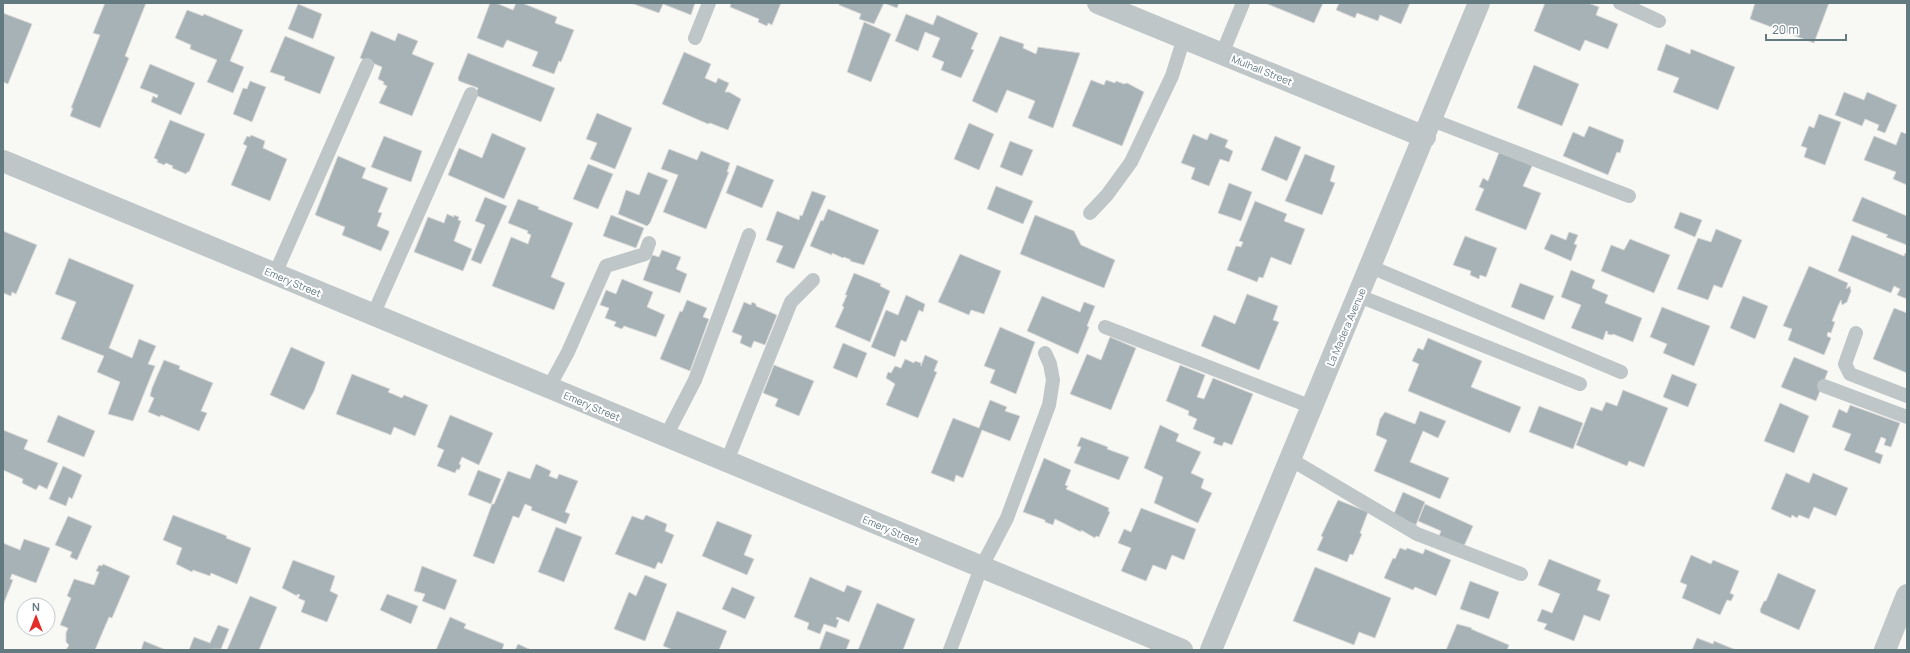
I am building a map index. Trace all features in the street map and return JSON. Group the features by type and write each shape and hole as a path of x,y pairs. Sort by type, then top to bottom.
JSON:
{"street":[{"name":"Mulhall Street","path":"1098,3 1222,54 1428,128"},
{"name":"La Madera Avenue","path":"1211,650 1359,296 1479,3"},
{"name":"Emery Street","path":"3,161 981,568 1182,650"},
{"path":"1885,650 1907,596"}],"lane":[{"path":"694,38 709,3"},
{"path":"1222,54 1243,3"},
{"path":"1620,3 1659,21"},
{"path":"1090,212 1106,195 1131,162 1172,76 1184,38"},
{"path":"276,274 366,65"},
{"path":"373,315 471,94"},
{"path":"1428,128 1629,196"},
{"path":"666,436 694,380 749,235"},
{"path":"549,387 568,352 606,266 645,254 649,243"},
{"path":"1371,267 1621,372"},
{"path":"727,461 791,302 813,280"},
{"path":"1359,296 1580,384"},
{"path":"1105,327 1312,407"},
{"path":"1856,333 1845,364 1850,374 1907,396"},
{"path":"950,650 981,568 1007,518 1049,405 1053,380 1050,364 1045,353"},
{"path":"1824,386 1907,417"},
{"path":"1290,459 1417,534 1521,574"}],"building":[{"path":"105,3 146,3 125,56 129,58 100,128 70,116 73,108 71,108 100,35 93,33"},
{"path":"490,3 496,3 513,10 516,3 522,3 557,17 555,23 574,30 561,62 559,61 554,74 532,66 538,52 507,40 503,48 477,38"},
{"path":"631,3 695,3 691,15 663,4 659,13"},
{"path":"731,3 781,3 772,25 768,23 767,26 758,22 759,19 730,7"},
{"path":"839,3 884,3 874,24 859,19 861,14 839,5"},
{"path":"884,3 899,3 897,8"},
{"path":"1265,3 1323,3 1314,23"},
{"path":"1339,3 1410,3 1401,24 1380,15 1378,21 1357,13 1355,18 1336,10"},
{"path":"1545,3 1588,3 1599,7 1596,15 1618,24 1608,49 1585,40 1580,51 1534,31"},
{"path":"1755,3 1829,3 1814,43 1750,19"},
{"path":"298,4 322,14 313,39 288,29"},
{"path":"187,10 203,16 204,14 243,30 230,61 244,67 233,93 207,82 217,60 190,49 191,45 175,38"},
{"path":"3,13 32,24 8,84 3,82"},
{"path":"906,14 933,25 937,15 978,33 971,49 974,50 961,78 941,70 944,62 932,57 940,38 925,32 918,51 895,41"},
{"path":"864,22 891,34 871,82 847,72"},
{"path":"371,31 395,41 398,33 418,41 412,54 434,63 412,116 379,103 387,86 383,84 384,82 378,79 382,67 360,58"},
{"path":"285,36 335,57 320,94 284,80 285,77 270,72"},
{"path":"1000,36 1024,44 1023,48 1036,54 1038,47 1080,53 1053,128 1028,118 1035,101 1007,90 997,113 972,101"},
{"path":"1666,44 1690,54 1691,49 1735,67 1718,110 1673,92 1679,78 1657,70"},
{"path":"684,52 711,64 705,78 716,83 718,78 729,83 725,92 729,92 741,99 728,130 710,123 708,124 662,104"},
{"path":"468,53 555,88 541,122 475,95 478,88 459,81 458,78"},
{"path":"150,64 195,83 181,115 151,102 153,96 157,98 158,95 140,88"},
{"path":"1534,65 1579,84 1562,126 1517,108"},
{"path":"1091,80 1104,85 1106,80 1115,83 1116,81 1124,84 1127,83 1144,92 1122,146 1072,126"},
{"path":"250,81 266,87 252,122 233,114 243,88 247,89"},
{"path":"1844,92 1864,100 1867,92 1897,105 1885,133 1877,130 1879,125 1865,119 1862,126 1835,115"},
{"path":"597,113 632,128 615,169 590,159 597,143 586,139"},
{"path":"1819,114 1841,122 1825,165 1804,157 1807,148 1801,146 1809,126 1814,128"},
{"path":"170,120 205,134 189,172 186,174 172,168 173,166 166,163 164,165 157,162 158,160 154,158"},
{"path":"969,123 994,134 979,170 954,159"},
{"path":"1589,126 1624,140 1620,153 1617,152 1608,175 1563,156 1573,132 1584,137"},
{"path":"1901,132 1907,134 1907,185 1893,179 1896,172 1864,160 1874,136 1896,145"},
{"path":"492,133 526,148 504,199 448,175 459,148 482,158"},
{"path":"1210,133 1228,140 1225,147 1233,151 1229,162 1220,159 1209,186 1191,179 1195,168 1181,163 1193,134 1207,140"},
{"path":"251,135 265,141 263,148 287,159 270,201 231,185 247,146 243,144 247,136 250,137"},
{"path":"384,136 422,151 411,182 371,167"},
{"path":"1275,136 1301,147 1287,181 1261,170"},
{"path":"1010,141 1033,150 1022,176 1000,167"},
{"path":"669,149 697,160 701,151 730,163 727,172 729,172 706,229 663,212 678,175 661,169"},
{"path":"1500,150 1533,164 1523,186 1541,193 1526,230 1475,210 1484,189 1479,187 1483,178 1488,181"},
{"path":"1305,154 1335,166 1330,181 1335,183 1322,215 1285,201"},
{"path":"338,156 366,168 362,178 388,188 378,212 382,213 377,226 389,231 381,251 342,235 345,227 315,215"},
{"path":"588,164 613,174 598,209 573,199"},
{"path":"737,165 774,180 762,208 726,193"},
{"path":"648,172 668,180 650,223 647,226 618,214 626,190 639,195"},
{"path":"1229,183 1252,192 1241,221 1218,213"},
{"path":"996,186 1033,201 1023,224 987,209"},
{"path":"812,191 826,196 794,269 776,262 783,246 766,240 777,211 799,220"},
{"path":"485,197 507,206 481,264 471,260 485,225 475,221"},
{"path":"1862,197 1907,216 1907,245 1886,237 1888,235 1852,221"},
{"path":"518,199 573,223 551,277 565,283 554,310 492,286 511,237 528,244 531,235 527,233 528,231 508,223"},
{"path":"1255,201 1287,214 1284,221 1305,229 1291,265 1271,257 1263,278 1259,277 1257,282 1227,270 1236,246 1241,247 1243,242 1239,241"},
{"path":"828,209 879,230 864,265 810,246 821,220 823,221"},
{"path":"1680,212 1702,220 1695,237 1674,228"},
{"path":"447,214 454,217 454,215 459,217 458,220 461,221 454,241 472,249 463,271 414,252 428,217 444,223"},
{"path":"611,215 644,228 636,248 603,236"},
{"path":"1035,215 1074,231 1081,245 1115,260 1104,288 1020,254"},
{"path":"1716,229 1742,240 1722,288 1714,285 1708,300 1677,289 1698,238 1711,242"},
{"path":"3,231 37,245 16,294 12,292 11,296 3,293"},
{"path":"1569,232 1578,235 1574,244 1577,245 1571,261 1544,249 1551,234 1566,240"},
{"path":"1852,235 1904,256 1905,253 1907,254 1907,299 1897,295 1900,289 1894,286 1891,293 1838,271"},
{"path":"1465,236 1497,248 1486,277 1480,275 1479,279 1470,275 1471,271 1453,265"},
{"path":"1630,239 1670,255 1654,293 1601,271 1611,245 1624,250"},
{"path":"662,250 681,257 676,269 687,274 680,293 643,280 652,255 659,257"},
{"path":"960,254 1001,271 984,314 971,310 969,315 938,302"},
{"path":"69,258 134,285 109,348 132,358 139,339 156,346 148,364 155,366 133,421 108,414 120,382 97,372 104,356 61,339 76,302 55,294"},
{"path":"1809,266 1848,283 1846,289 1850,286 1851,291 1847,302 1842,305 1841,300 1838,306 1832,321 1835,322 1831,333 1828,332 1827,336 1831,338 1824,355 1788,340 1792,329 1783,326"},
{"path":"1571,270 1595,280 1592,288 1608,295 1605,303 1642,318 1633,342 1613,334 1607,334 1608,332 1606,331 1603,340 1571,328 1581,305 1561,297"},
{"path":"854,273 881,284 880,286 890,291 870,342 835,327 844,307 842,306 847,295 845,295"},
{"path":"622,279 653,292 647,307 665,315 656,337 624,326 622,329 614,326 616,322 605,318 609,308 600,305 606,290 616,294"},
{"path":"1520,283 1554,296 1544,320 1511,307"},
{"path":"1247,294 1278,306 1273,320 1279,322 1259,370 1201,346 1214,315 1235,324"},
{"path":"906,295 925,304 923,312 919,310 906,342 901,340 895,357 871,347 886,310 898,315"},
{"path":"1042,296 1080,312 1084,302 1095,306 1087,326 1089,327 1078,354 1027,331"},
{"path":"1743,296 1768,306 1755,339 1730,328"},
{"path":"687,300 707,308 703,317 709,319 690,371 660,359 680,311 682,312"},
{"path":"744,302 751,305 752,302 756,304 756,306 777,315 765,345 754,341 751,348 740,343 742,336 732,332"},
{"path":"1662,307 1710,326 1694,366 1663,353 1667,344 1650,337"},
{"path":"1894,308 1907,313 1907,373 1873,359"},
{"path":"1000,327 1035,342 1016,394 990,383 995,370 984,366"},
{"path":"1110,337 1136,348 1111,410 1070,394 1087,354 1101,360"},
{"path":"1428,338 1482,361 1471,387 1521,407 1510,433 1408,391 1419,364 1412,361 1418,348 1423,350"},
{"path":"843,343 867,353 857,378 833,368"},
{"path":"291,347 325,362 314,391 304,410 270,395"},
{"path":"925,355 938,361 934,371 937,372 918,418 886,405 895,384 886,378 888,372 891,373 895,366 901,368 905,359 914,363 915,361 921,363 921,366"},
{"path":"1794,357 1828,371 1816,401 1781,387"},
{"path":"164,360 180,366 179,369 213,383 201,411 207,413 199,431 161,415 160,417 148,412 154,398 150,396 152,388"},
{"path":"774,365 814,381 799,416 775,406 778,399 763,393"},
{"path":"1180,365 1205,375 1197,397 1204,399 1213,378 1253,394 1232,445 1224,442 1222,446 1213,443 1215,438 1193,429 1197,419 1188,415 1189,411 1166,401"},
{"path":"352,374 390,389 388,392 402,398 404,395 428,405 415,436 394,427 391,435 336,414"},
{"path":"1672,374 1697,384 1688,407 1663,397"},
{"path":"1623,390 1668,408 1644,467 1629,461 1627,466 1576,445 1591,407 1602,411 1606,402 1617,406"},
{"path":"990,400 1007,407 1005,411 1020,416 1010,441 982,430 963,478 956,475 954,482 931,473 953,418 979,428"},
{"path":"1780,403 1809,416 1794,453 1764,441"},
{"path":"1850,405 1900,423 1891,447 1884,445 1886,439 1881,437 1875,452 1883,455 1880,464 1844,450 1851,434 1832,427 1839,409 1847,413"},
{"path":"1539,406 1583,423 1573,449 1529,432"},
{"path":"1420,411 1446,421 1438,438 1423,431 1410,462 1449,478 1440,499 1374,471 1387,440 1376,435 1380,419 1385,412 1415,424"},
{"path":"58,415 95,431 84,457 47,442"},
{"path":"450,415 493,433 479,465 462,457 459,464 461,465 459,470 457,469 455,473 437,466 444,450 437,447"},
{"path":"1160,425 1179,434 1176,441 1201,452 1191,473 1204,479 1201,488 1212,493 1198,523 1154,503 1163,477 1144,468"},
{"path":"3,430 28,440 24,449 58,463 47,489 39,485 36,490 22,483 23,479 3,470"},
{"path":"1081,437 1129,457 1119,480 1074,463 1081,447 1077,446"},
{"path":"1044,458 1071,470 1065,485 1068,486 1066,489 1109,508 1108,511 1110,512 1099,537 1096,536 1095,538 1081,530 1081,532 1055,519 1053,525 1045,522 1045,520 1023,512"},
{"path":"536,464 551,471 549,476 557,479 559,474 578,481 565,512 570,514 566,524 531,510 532,507 525,504 519,518 513,516 494,564 473,556 492,504 494,504 508,471 530,479"},
{"path":"63,466 82,475 72,499 69,497 66,506 49,499"},
{"path":"478,470 501,479 491,504 468,495"},
{"path":"1786,473 1809,483 1813,473 1848,488 1836,516 1814,507 1809,519 1799,515 1797,518 1792,515 1791,518 1771,509"},
{"path":"1403,492 1425,502 1416,525 1393,516"},
{"path":"1338,500 1368,512 1360,533 1362,534 1353,555 1350,554 1347,562 1317,550 1323,537 1321,536"},
{"path":"1425,504 1473,526 1464,546 1439,536 1441,531 1418,521"},
{"path":"1141,508 1196,529 1184,560 1172,555 1166,570 1153,565 1146,581 1121,571 1131,548 1118,543 1124,529 1131,532"},
{"path":"173,515 227,536 226,538 251,548 237,584 211,573 210,576 193,570 192,572 176,564 182,548 163,540"},
{"path":"646,515 667,524 665,531 674,535 662,564 658,562 655,569 615,554 632,516 643,520"},
{"path":"68,516 92,526 77,560 70,557 72,552 55,545"},
{"path":"717,521 752,535 744,555 754,559 747,575 702,556"},
{"path":"556,527 582,537 564,582 538,572"},
{"path":"24,539 50,548 36,583 12,574 10,579 13,580 3,605 3,543 20,550"},
{"path":"1400,548 1406,550 1407,548 1423,554 1425,549 1451,560 1436,596 1415,587 1413,590 1384,578 1393,558 1395,559"},
{"path":"1691,555 1711,564 1713,560 1739,571 1730,593 1734,595 1731,601 1727,600 1720,615 1682,598 1687,585 1680,582"},
{"path":"1549,559 1601,580 1597,590 1610,595 1600,621 1584,615 1574,641 1544,629 1547,624 1537,621 1542,609 1552,613 1560,594 1538,585"},
{"path":"293,560 335,576 330,591 338,595 327,622 301,612 305,601 298,598 300,595 297,594 297,596 282,588"},
{"path":"103,564 130,576 112,618 109,617 95,650 66,650 69,645 66,642 66,633 68,628 60,625 71,598 67,596 74,579 94,585 99,572 96,571 99,565 102,566"},
{"path":"422,566 457,580 445,610 422,601 425,594 414,591"},
{"path":"1315,567 1391,598 1375,638 1359,632 1354,645 1293,621"},
{"path":"1778,573 1816,590 1799,630 1761,613 1760,610 1764,601 1766,601"},
{"path":"645,575 667,584 645,641 614,629 629,592 636,596"},
{"path":"810,577 844,592 847,585 862,591 849,622 837,617 836,619 839,620 836,628 824,624 820,634 807,629 809,623 794,617"},
{"path":"1470,581 1499,592 1489,619 1460,609"},
{"path":"732,587 755,597 745,619 722,609"},
{"path":"387,594 418,606 411,624 380,610"},
{"path":"250,596 277,607 259,650 227,650"},
{"path":"877,603 915,619 903,650 858,650"},
{"path":"677,611 727,631 719,650 673,650 663,646"},
{"path":"450,617 466,624 464,628 504,644 502,650 436,650"},
{"path":"1457,624 1472,628 1471,629 1509,645 1507,650 1446,650"},
{"path":"218,625 229,629 221,649 189,650 194,637 210,643"},
{"path":"826,631 850,640 846,650 819,650"},
{"path":"1697,638 1713,644 1714,641 1736,650 1692,650"},
{"path":"144,641 166,650 141,650"},
{"path":"518,644 531,650 515,650"}]}
